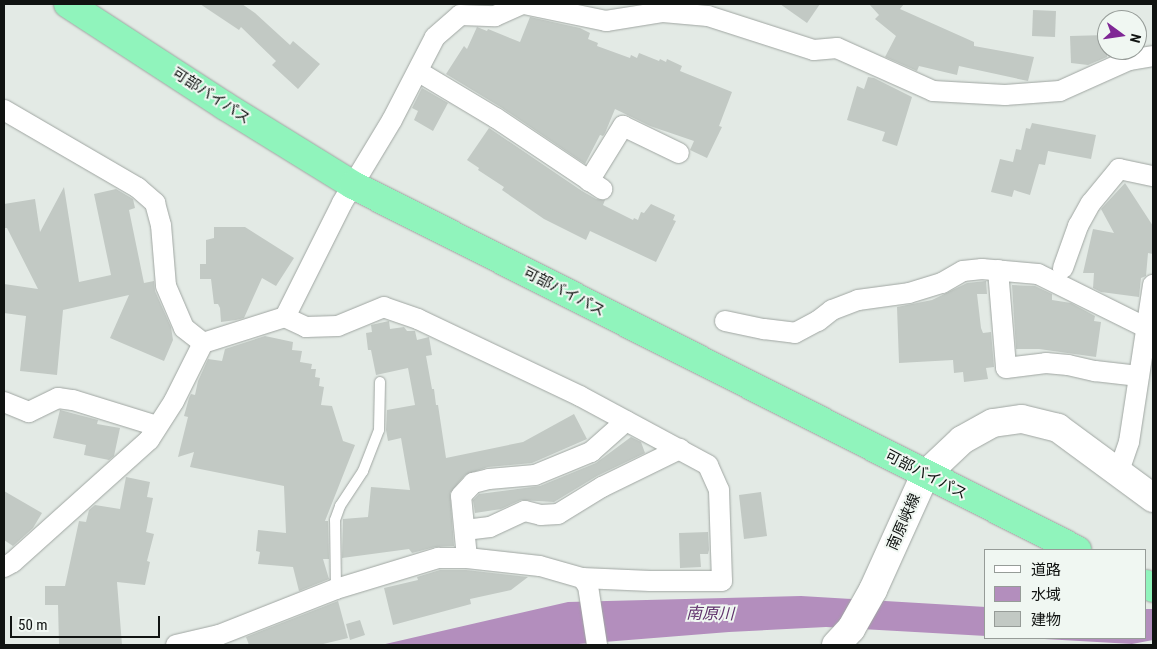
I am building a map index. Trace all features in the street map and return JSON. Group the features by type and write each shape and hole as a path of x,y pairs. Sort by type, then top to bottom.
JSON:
{"highway":[{"name":"可部バイパス","path":"68,4 225,106 353,185 1075,549"}],"main road":[{"name":"南原峡線","path":"836,645 851,628 873,590 925,475 962,440 993,423 1022,419 1058,428 1153,498"}],"street":[{"path":"285,317 342,203 419,72 435,37 460,15 495,16 523,4 606,21 662,12 710,10 814,50 836,48 933,90 1004,95 1060,91 1129,60 1153,56"},
{"path":"419,72 496,118 596,185 623,126 679,153"},
{"path":"4,110 138,188 155,203 161,225 166,286 184,328 203,342"},
{"path":"1064,268 1078,226 1091,203 1119,169 1153,176"},
{"path":"725,320 764,329 795,333 818,321 832,310 858,300 909,293 942,283 963,271 982,269 1038,274 1150,330"},
{"path":"998,270 1006,368 1046,363 1082,366 1095,371 1139,376"},
{"path":"1118,474 1129,442 1139,376 1150,330 1153,285"},
{"path":"4,567 12,562 142,446 174,401 203,342 285,317 306,327 338,326 384,307 418,319 580,396 680,449 708,466 719,490 722,581 650,582 582,578 540,566 467,558 438,558 336,589 219,635 176,645"},
{"path":"4,402 29,412 58,398 73,400 158,426"},
{"path":"467,558 461,496 472,483 489,479 535,475 591,452 626,421"},
{"path":"465,530 490,527 525,511 541,515 558,514 602,487 680,449"},
{"path":"582,578 588,586 597,645"}],"lane":[{"path":"336,589 334,520 340,506 363,471 379,430 380,382"}],"water":[{"name":"南原川","path":"801,596 984,607 984,636 826,627 729,632 566,645 381,645 568,602"},
{"path":"1147,609 1153,609 1153,640 1132,644 1044,639 1147,639"}],"building":[{"path":"200,4 242,4 255,13 290,45 293,41 320,64 298,89 272,65 276,61 241,27 239,30"},
{"path":"780,4 820,4 807,23"},
{"path":"869,4 904,4 900,9 974,42 974,46 1034,57 1028,81 959,66 957,75 919,66 917,71 885,57 896,36 875,19 879,15"},
{"path":"1033,10 1056,11 1055,37 1032,36"},
{"path":"530,17 580,28 590,33 588,39 598,43 597,46 630,58 631,55 637,58 639,53 659,61 660,59 666,62 667,59 682,66 680,71 732,92 719,126 722,127 707,158 690,150 694,141 650,126 615,109 605,133 603,136 600,135 585,164 502,108 446,74 464,46 467,49 477,27 487,31 488,29 520,42"},
{"path":"1097,35 1097,60 1100,60 1088,65 1071,63 1070,36"},
{"path":"868,77 874,78 912,97 897,146 882,141 885,132 847,120 857,86 864,89"},
{"path":"422,88 448,103 433,131 414,120 418,111 412,108"},
{"path":"1032,123 1096,135 1091,159 1048,151 1045,165 1039,164 1030,195 1014,190 1012,197 991,192 1000,159 1013,162 1016,149 1021,150 1026,128 1030,129"},
{"path":"489,128 582,191 596,199 605,200 603,205 633,220 634,218 638,220 641,212 644,213 651,204 675,215 673,220 676,221 656,262 590,231 586,240 544,219 502,190 504,187 478,170 479,168 467,160"},
{"path":"1125,183 1153,226 1153,254 1148,253 1146,276 1141,278 1139,297 1101,292 1093,288 1094,273 1083,273 1093,229 1114,233 1101,209"},
{"path":"64,187 79,282 111,275 94,194 116,189 133,199 135,208 129,210 144,283 154,281 155,291 171,327 173,340 164,361 110,338 129,295 63,310 57,375 20,371 26,316 4,313 4,284 38,289 7,228 4,228 4,204 35,199 40,232"},
{"path":"214,227 245,227 294,258 276,286 262,278 244,318 221,322 220,308 218,304 214,304 211,279 200,279 200,264 206,264 206,240 214,238"},
{"path":"986,281 987,294 977,294 981,328 983,333 991,332 994,367 986,368 988,379 964,382 963,372 954,373 953,360 899,363 897,307 932,300 967,283"},
{"path":"1012,285 1035,286 1052,294 1052,300 1071,303 1095,316 1094,321 1101,322 1096,357 1039,349 1016,349"},
{"path":"389,321 390,329 404,327 407,331 415,331 417,340 429,337 432,355 426,356 432,389 434,389 436,405 438,405 446,458 523,442 574,414 587,439 532,463 488,467 465,475 450,493 454,546 435,547 412,553 409,549 342,558 343,519 368,517 371,487 410,490 401,438 388,441 386,430 387,410 415,405 408,368 376,375 371,350 368,350 366,333 372,332 371,325"},
{"path":"265,336 293,342 292,350 302,351 300,362 312,364 311,369 316,369 315,377 320,378 319,386 324,387 321,405 332,406 343,441 355,445 325,521 328,521 329,559 323,559 329,579 299,591 293,567 258,564 260,552 256,551 258,530 286,533 284,486 190,467 194,452 178,457 188,417 184,416 189,398 191,394 195,395 198,381 208,359 222,361 225,349"},
{"path":"60,410 98,420 97,424 120,428 114,456 109,460 84,455 86,445 53,438"},
{"path":"631,437 641,442 645,453 597,476 554,502 521,500 501,509 475,513 473,500 479,494 540,486 596,463"},
{"path":"126,477 150,482 147,497 153,498 146,532 154,534 147,561 150,562 145,585 117,582 122,645 59,645 58,605 45,605 45,586 65,586 79,521 86,522 89,510 95,505 120,509"},
{"path":"4,491 42,513 33,528 13,546 4,540"},
{"path":"761,492 767,536 744,539 739,495"},
{"path":"708,532 709,550 708,554 700,554 701,567 680,568 679,533"},
{"path":"440,570 466,570 528,577 511,590 470,599 471,604 393,625 384,588 418,580 417,577"},
{"path":"338,601 348,638 319,645 249,645 246,637"},
{"path":"360,620 365,635 350,640 346,624"}]}
